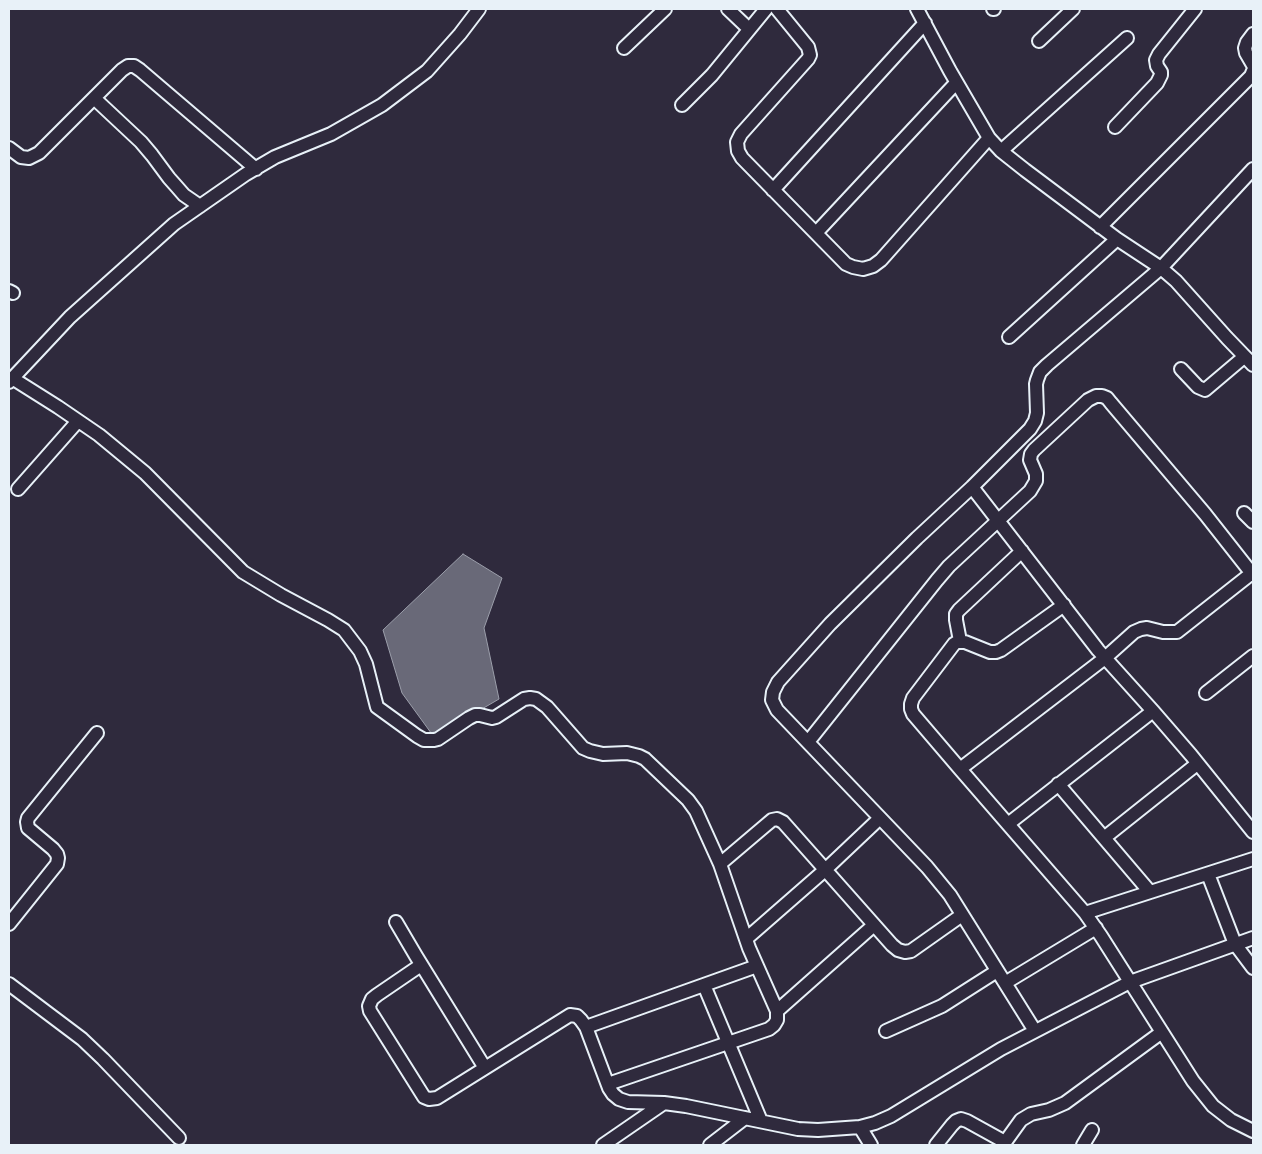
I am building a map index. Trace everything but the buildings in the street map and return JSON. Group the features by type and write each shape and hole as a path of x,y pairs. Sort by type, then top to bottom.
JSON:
{"street":[{"path":"479,9 460,34 426,71 382,105 331,134 275,157 174,224 70,317 10,380 58,407 99,435 145,472 243,572 344,630 360,651 366,664 377,707 410,732 424,740 438,739 475,715 496,717 524,699 536,699 547,706 583,748 603,754 628,753 639,756 645,759 688,800 696,811 720,864 746,939 777,1011 777,1020 769,1029 608,1084"},
{"path":"624,48 665,9"},
{"path":"728,9 749,29"},
{"path":"682,105 712,75 766,9"},
{"path":"777,9 808,48 810,55 741,134 737,142 738,151 742,158 846,264 863,269 873,266 881,260 989,138"},
{"path":"917,9 956,83 989,138 1001,151 1117,239 1161,268 1182,288 1249,361 1205,390 1198,387 1181,369"},
{"path":"1039,41 1073,9"},
{"path":"1115,127 1157,83 1161,72 1156,60 1195,9"},
{"path":"773,190 925,23"},
{"path":"1253,34 1244,48 1253,65"},
{"path":"1001,151 1127,38"},
{"path":"9,148 22,157 29,158 40,153 122,70 128,66 134,66 256,169"},
{"path":"1100,226 1251,76 1253,71"},
{"path":"816,233 956,83"},
{"path":"94,98 141,142 181,191 200,206"},
{"path":"1035,1031 950,895 927,867 777,710 772,700 773,692 778,682 830,624 1030,429 1037,413 1036,380 1040,372 1161,268 1253,169"},
{"path":"1009,337 1117,239"},
{"path":"808,742 936,580 1030,492 1034,486 1036,474 1030,460 1030,454 1088,400 1096,396 1102,396 1107,398 1124,418 1253,574 1177,632 1170,633 1147,628 1140,629 1128,636 1105,658 960,769"},
{"path":"18,488 78,421"},
{"path":"972,487 1105,658 1153,711 1253,832"},
{"path":"960,641 956,614 1022,552"},
{"path":"1064,605 996,652 990,652 960,641 954,644 913,698 911,709 913,714 1096,928 1193,1081 1213,1106 1231,1120 1253,1132"},
{"path":"1206,693 1253,656"},
{"path":"1008,824 1153,711"},
{"path":"9,924 57,864 57,854 28,828 28,818 97,733"},
{"path":"1104,838 1197,764"},
{"path":"1058,784 1150,892"},
{"path":"746,939 825,870 880,818"},
{"path":"720,864 772,820 778,819 783,822 898,950 911,951 962,915"},
{"path":"1085,914 1253,859"},
{"path":"1208,874 1235,944 1253,968"},
{"path":"396,922 485,1068"},
{"path":"777,1011 874,925"},
{"path":"1004,983 1096,928"},
{"path":"421,965 372,999 369,1006 424,1097 429,1099 437,1098 570,1015 577,1016 586,1027 608,1084 613,1094 619,1099 628,1102 686,1106 798,1129 818,1130 860,1127 891,1116 1000,1049 1130,982 1253,938"},
{"path":"586,1027 757,966"},
{"path":"886,1032 942,1006 997,971"},
{"path":"9,984 82,1039 179,1138"},
{"path":"704,985 761,1121"},
{"path":"936,1145 952,1124 960,1119 967,1121 1004,1144 1021,1120 1031,1114 1049,1110 1065,1103 1162,1032"},
{"path":"603,1145 664,1103"},
{"path":"710,1145 745,1118"},
{"path":"860,1127 871,1145"},
{"path":"1083,1145 1092,1130"}],"water":[{"path":"463,554 502,578 484,628 499,699 434,737 402,693 383,630"}]}
